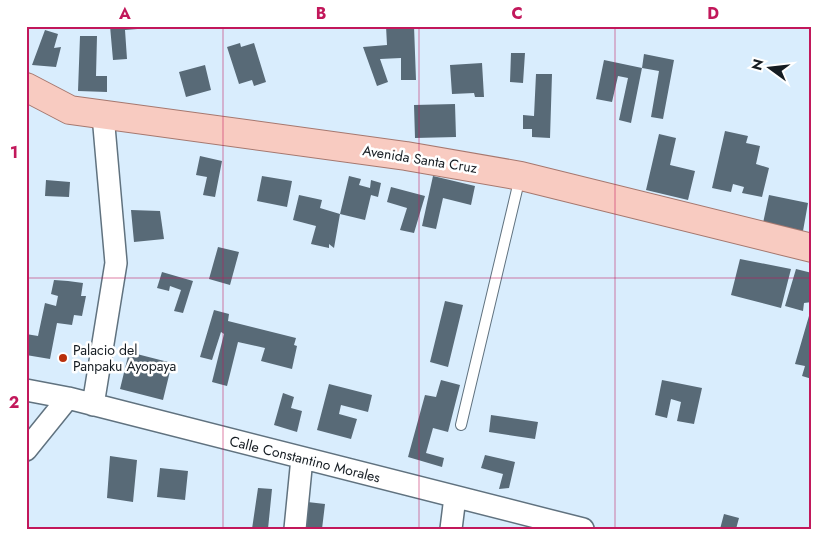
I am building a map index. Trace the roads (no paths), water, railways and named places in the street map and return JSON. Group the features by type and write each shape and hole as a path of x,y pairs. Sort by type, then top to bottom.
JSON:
{"main road":[{"name":"Avenida Santa Cruz","path":"26,87 70,110 406,156 521,176 812,248"}],"street":[{"path":"93,405 116,263 103,115"},
{"name":"Calle Constantino Morales","path":"26,390 68,398 583,529"},
{"path":"26,450 68,398"},
{"path":"295,529 302,458"},
{"path":"451,529 455,497"}],"lane":[{"path":"461,425 521,176"}],"place":[{"name":"Palacio del Panpaku Ayopaya","path":"63,358"}]}
